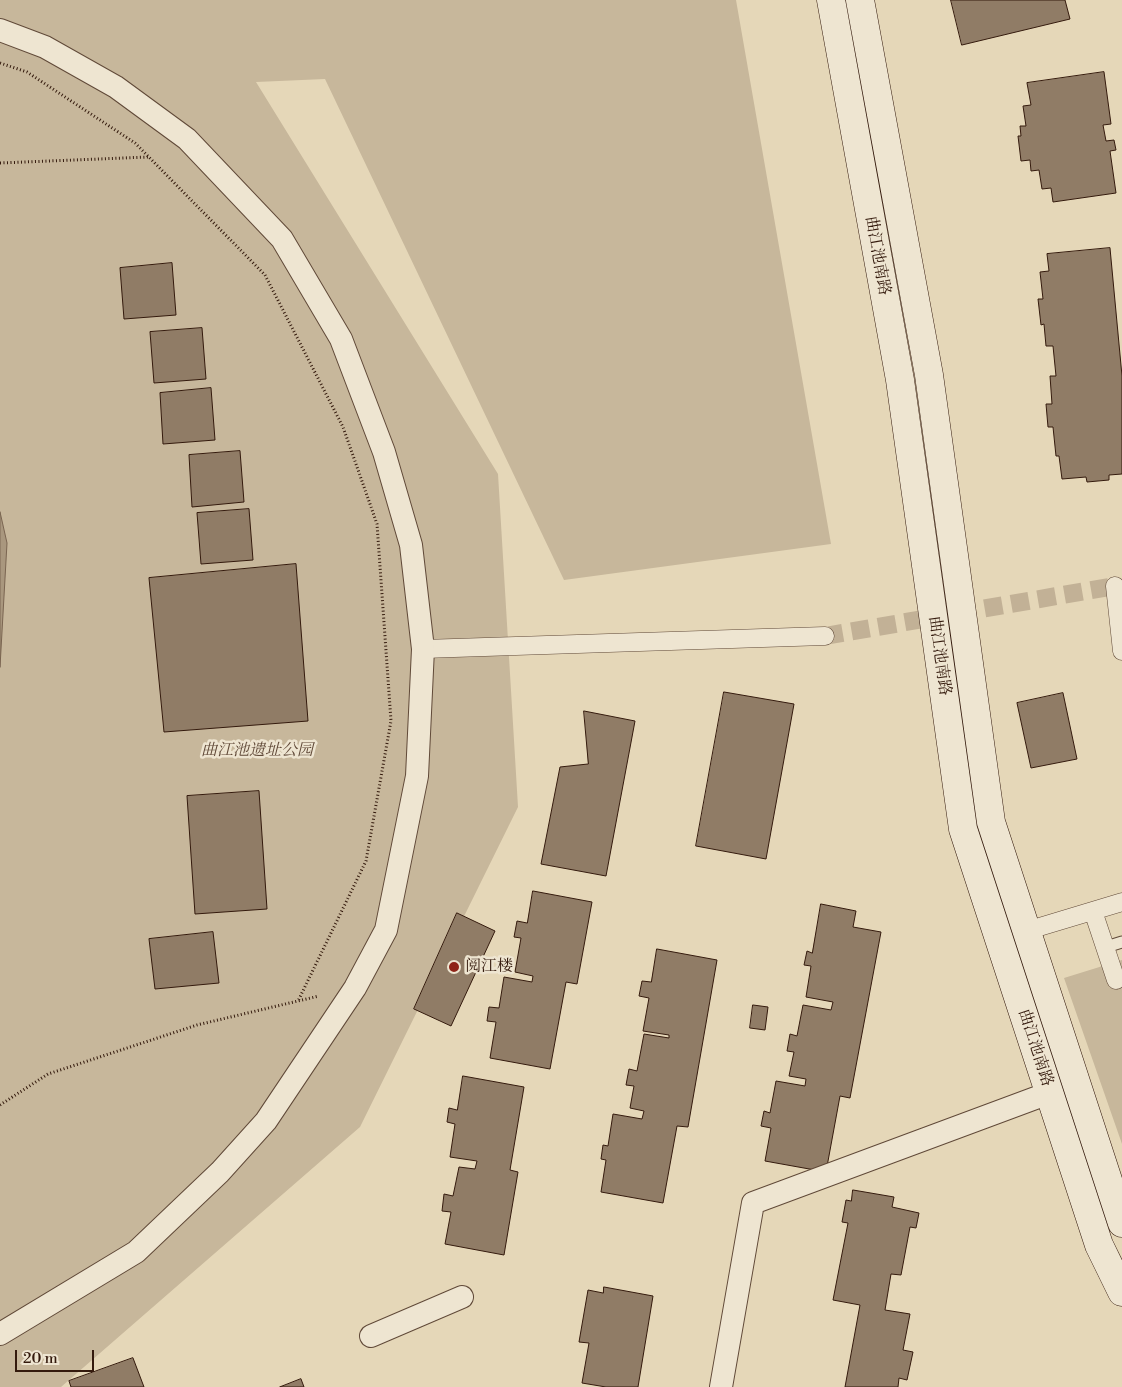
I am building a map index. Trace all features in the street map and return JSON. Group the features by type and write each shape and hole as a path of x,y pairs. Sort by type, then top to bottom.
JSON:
{"main road":[{"name":"曲江池南路","path":"831,0 900,380 963,829 1099,1245 1122,1292"},
{"name":"曲江池南路","path":"860,0 928,375 991,822 1122,1222"}],"street":[{"path":"0,30 45,47 116,87 187,139 282,239 341,340 384,452 411,545 423,649 417,776 386,930 356,988 266,1121 220,1172 136,1252 0,1334"},
{"path":"1115,586 1122,651"},
{"path":"423,649 825,636"},
{"path":"1026,931 1122,902"},
{"path":"1093,910 1114,945 1116,980"},
{"path":"721,1387 753,1203 1049,1093"},
{"path":"371,1336 462,1296"}],"path":[{"path":"0,63 27,72 135,143 265,275 343,427 377,524 391,721 366,861 298,1001"},
{"path":"0,163 148,157"},
{"path":"0,1105 48,1074 197,1025 356,988"}],"green space":[{"name":"曲江池遗址公园","path":"0,0 736,0 831,544 564,580 325,79 256,82 498,474 518,807 360,1127 61,1387 0,1387"},
{"path":"1122,960 1122,1144 1064,978"}],"shaded area":[{"path":"0,512 7,543 0,667"}],"building":[{"path":"951,0 1065,0 1070,19 962,45"},
{"path":"1104,72 1111,124 1103,125 1106,141 1114,140 1116,150 1110,151 1116,193 1053,202 1051,188 1042,189 1039,170 1031,171 1030,160 1021,161 1018,136 1021,136 1020,126 1026,126 1023,106 1031,105 1027,83"},
{"path":"1110,248 1122,376 1122,474 1109,475 1109,480 1087,482 1086,477 1062,479 1059,456 1056,456 1053,427 1048,427 1046,404 1052,404 1050,376 1056,376 1053,346 1046,346 1044,324 1041,325 1038,299 1043,299 1040,272 1049,271 1047,254"},
{"path":"172,263 176,315 124,319 120,268"},
{"path":"202,328 206,379 154,383 150,332"},
{"path":"211,388 215,440 163,444 160,393"},
{"path":"240,451 244,502 192,507 189,455"},
{"path":"249,509 253,560 201,564 197,513"},
{"path":"296,564 308,721 164,732 149,578"},
{"path":"724,692 794,704 766,859 696,846"},
{"path":"1063,693 1077,759 1031,768 1017,703"},
{"path":"584,711 635,721 606,876 541,864 560,767 588,764"},
{"path":"259,791 267,909 195,914 187,796"},
{"path":"533,891 592,902 577,984 566,982 550,1069 490,1058 496,1022 487,1021 489,1007 499,1008 504,977 532,982 533,976 515,972 521,938 514,937 517,921 527,923"},
{"path":"821,904 856,911 853,927 881,932 850,1098 840,1096 826,1172 765,1161 771,1128 761,1126 764,1111 770,1113 776,1081 805,1086 806,1079 789,1076 794,1052 787,1051 790,1034 797,1036 803,1005 831,1010 833,1002 806,997 811,966 804,965 807,951 812,953"},
{"path":"457,913 495,931 451,1026 414,1009"},
{"path":"213,932 219,983 155,989 149,939"},
{"path":"657,949 717,960 688,1127 677,1126 663,1203 601,1192 606,1160 601,1159 603,1145 608,1146 613,1114 642,1119 644,1111 630,1108 634,1086 626,1085 629,1069 637,1071 644,1034 669,1038 669,1035 643,1031 649,998 639,996 642,981 651,982"},
{"path":"753,1005 768,1007 765,1030 750,1028"},
{"path":"463,1076 524,1087 510,1170 518,1172 504,1255 445,1244 451,1212 442,1211 444,1194 453,1196 459,1167 475,1169 477,1161 450,1157 455,1124 447,1122 449,1108 457,1110"},
{"path":"853,1190 894,1197 892,1207 919,1213 916,1228 910,1227 901,1275 891,1274 885,1310 910,1314 903,1350 913,1352 907,1380 899,1378 898,1387 845,1387 860,1305 833,1300 848,1223 842,1222 846,1200 851,1201"},
{"path":"604,1287 653,1296 638,1387 606,1387 582,1383 589,1343 579,1342 588,1290 603,1293"},
{"path":"133,1358 144,1387 71,1387 69,1381"},
{"path":"301,1379 304,1387 280,1387"}],"tunnel":[{"path":"825,636 1115,586"}],"place":[{"name":"阅江楼","path":"454,967"}]}
